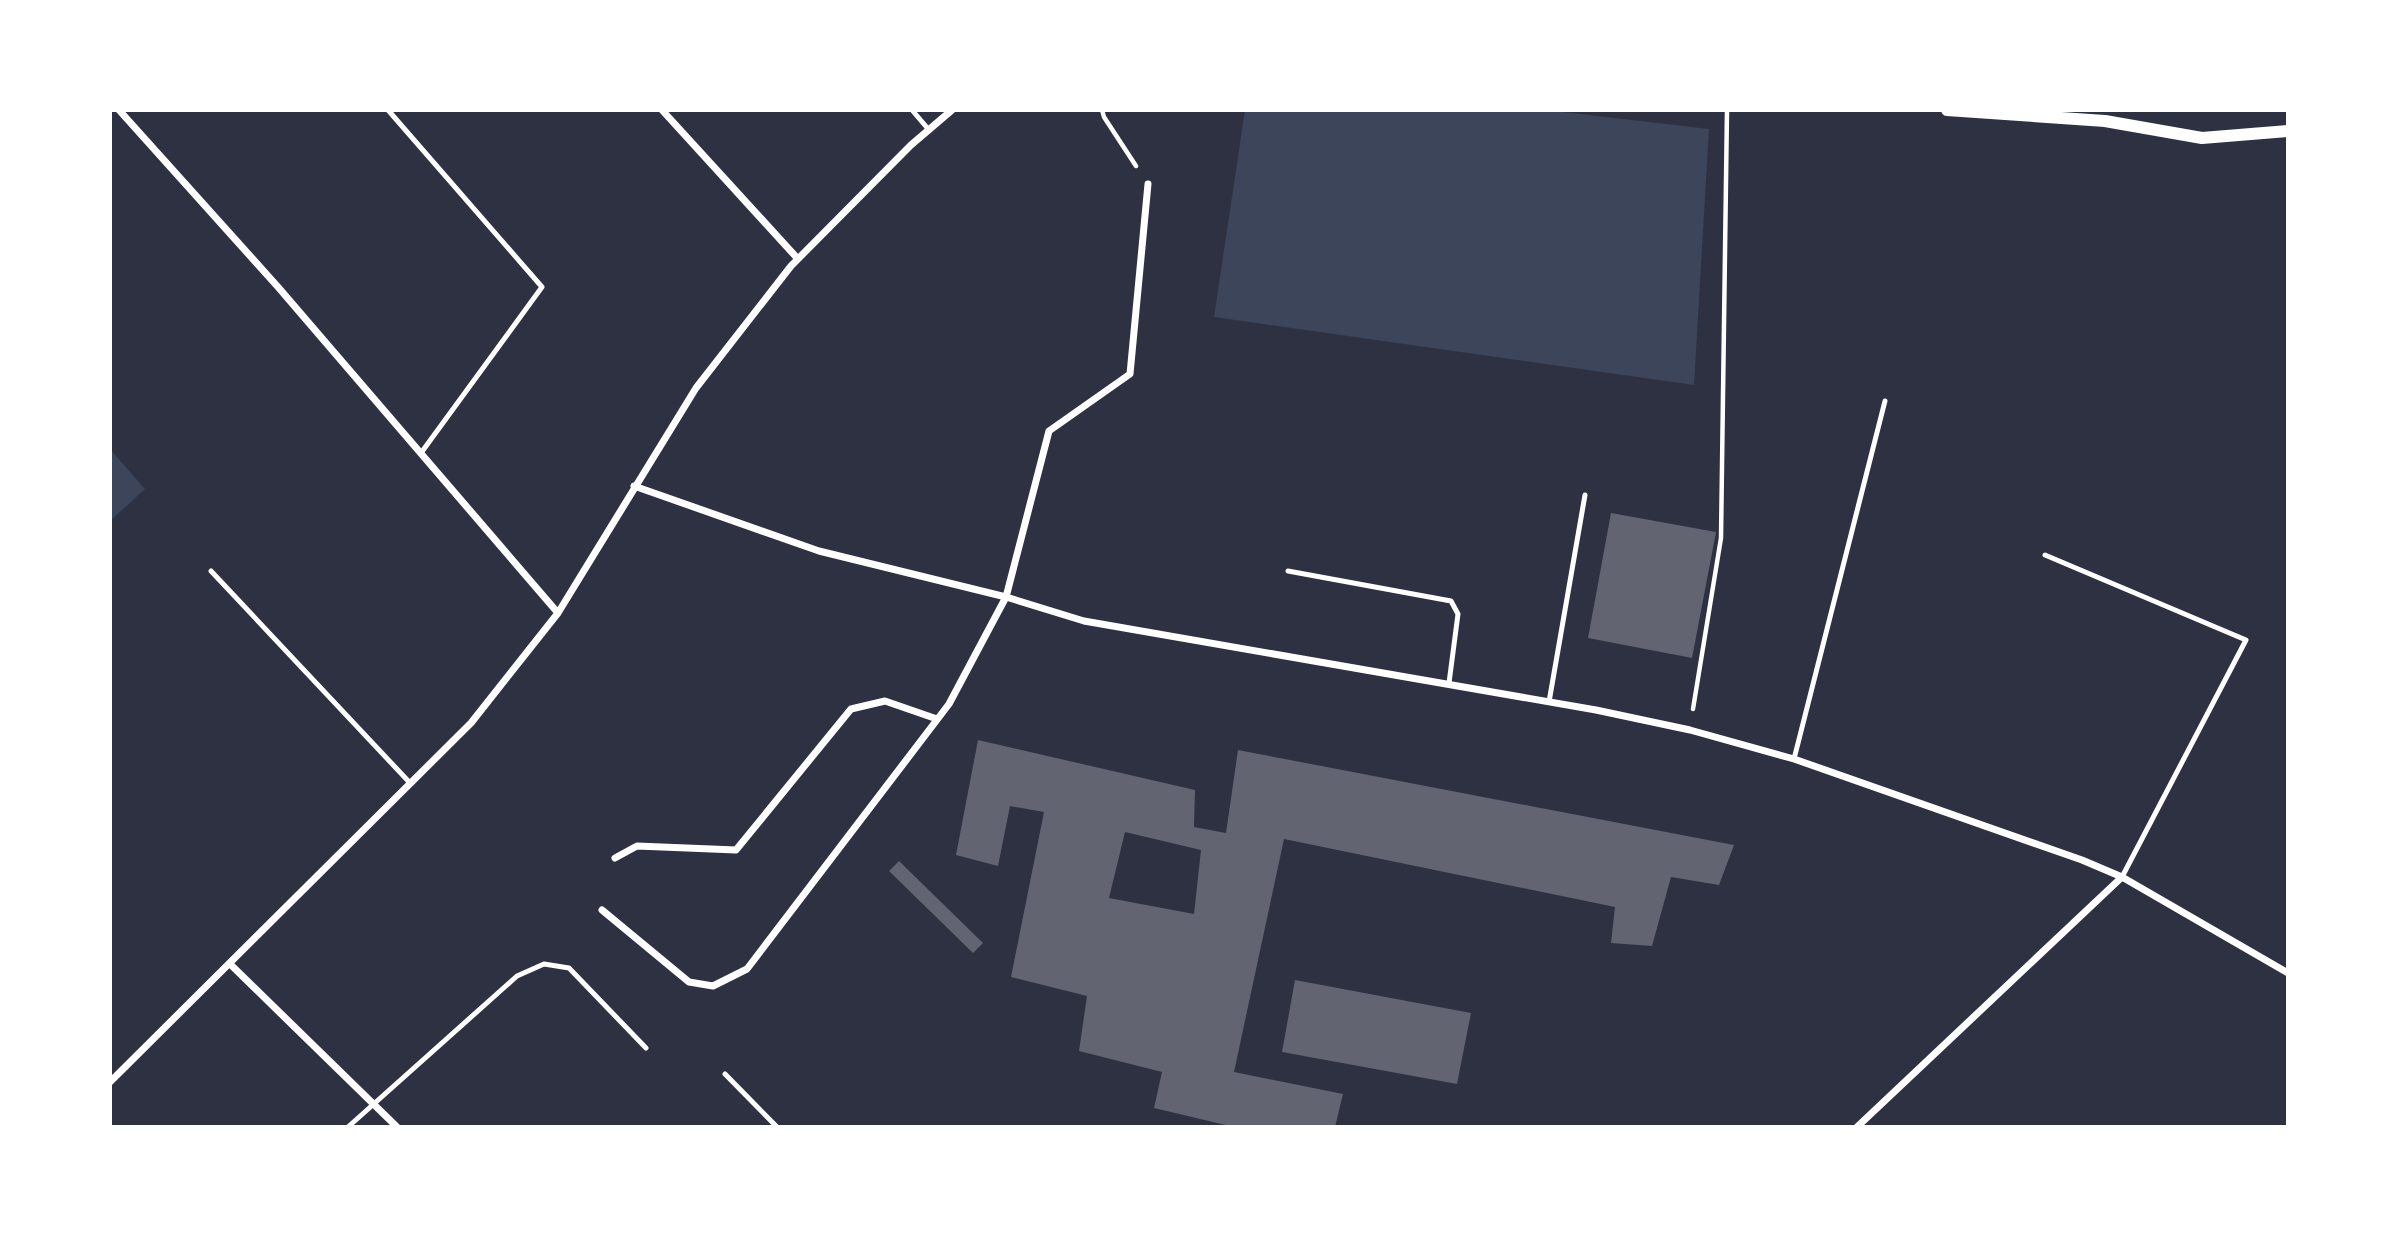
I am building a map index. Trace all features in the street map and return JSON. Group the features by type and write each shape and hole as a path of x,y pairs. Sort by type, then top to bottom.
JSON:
{"street":[{"path":"119,110 558,613"},
{"path":"663,110 797,259"},
{"path":"110,1082 471,723 558,613 696,388 797,259 952,110"},
{"path":"1947,110 2105,121 2202,138 2288,131"},
{"path":"601,911 689,982 713,986 747,969 949,704 1006,597 1049,431 1130,374 1148,184"},
{"path":"634,486 819,551 1006,597 1084,621 1449,682 1690,730 1794,759 2082,860 2122,877 2288,973"},
{"path":"615,858 637,846 736,850 851,709 885,701 937,719"},
{"path":"1857,1127 2122,877"},
{"path":"230,964 397,1127"}],"lane":[{"path":"388,110 542,287 421,453"},
{"path":"912,110 929,130"},
{"path":"1794,759 1885,401"},
{"path":"1549,702 1585,495"},
{"path":"2045,555 2246,640 2122,877"},
{"path":"211,571 411,784"},
{"path":"1288,571 1451,601 1458,614 1449,682"},
{"path":"348,1127 517,976 544,964 569,968 646,1048"},
{"path":"725,1074 777,1127"}],"path":[{"path":"1102,110 1148,184"},
{"path":"1690,730 1721,538 1727,110"}],"shaded area":[{"path":"1245,110 1546,110 1709,129 1694,385 1214,317"},
{"path":"110,449 145,489 110,521"}],"building":[{"path":"1611,513 1716,532 1692,658 1588,638"},
{"path":"978,740 1195,790 1194,827 1226,833 1238,750 1734,845 1719,885 1671,877 1652,946 1611,943 1615,907 1284,839 1234,1072 1343,1094 1335,1127 1234,1127 1154,1108 1162,1072 1079,1051 1087,996 1011,977 1044,812 1010,806 998,866 956,855","holes":["1125,832 1201,850 1194,914 1109,898"]},
{"path":"899,861 983,943 973,953 889,871"},
{"path":"1295,980 1471,1013 1457,1084 1282,1052"}]}
